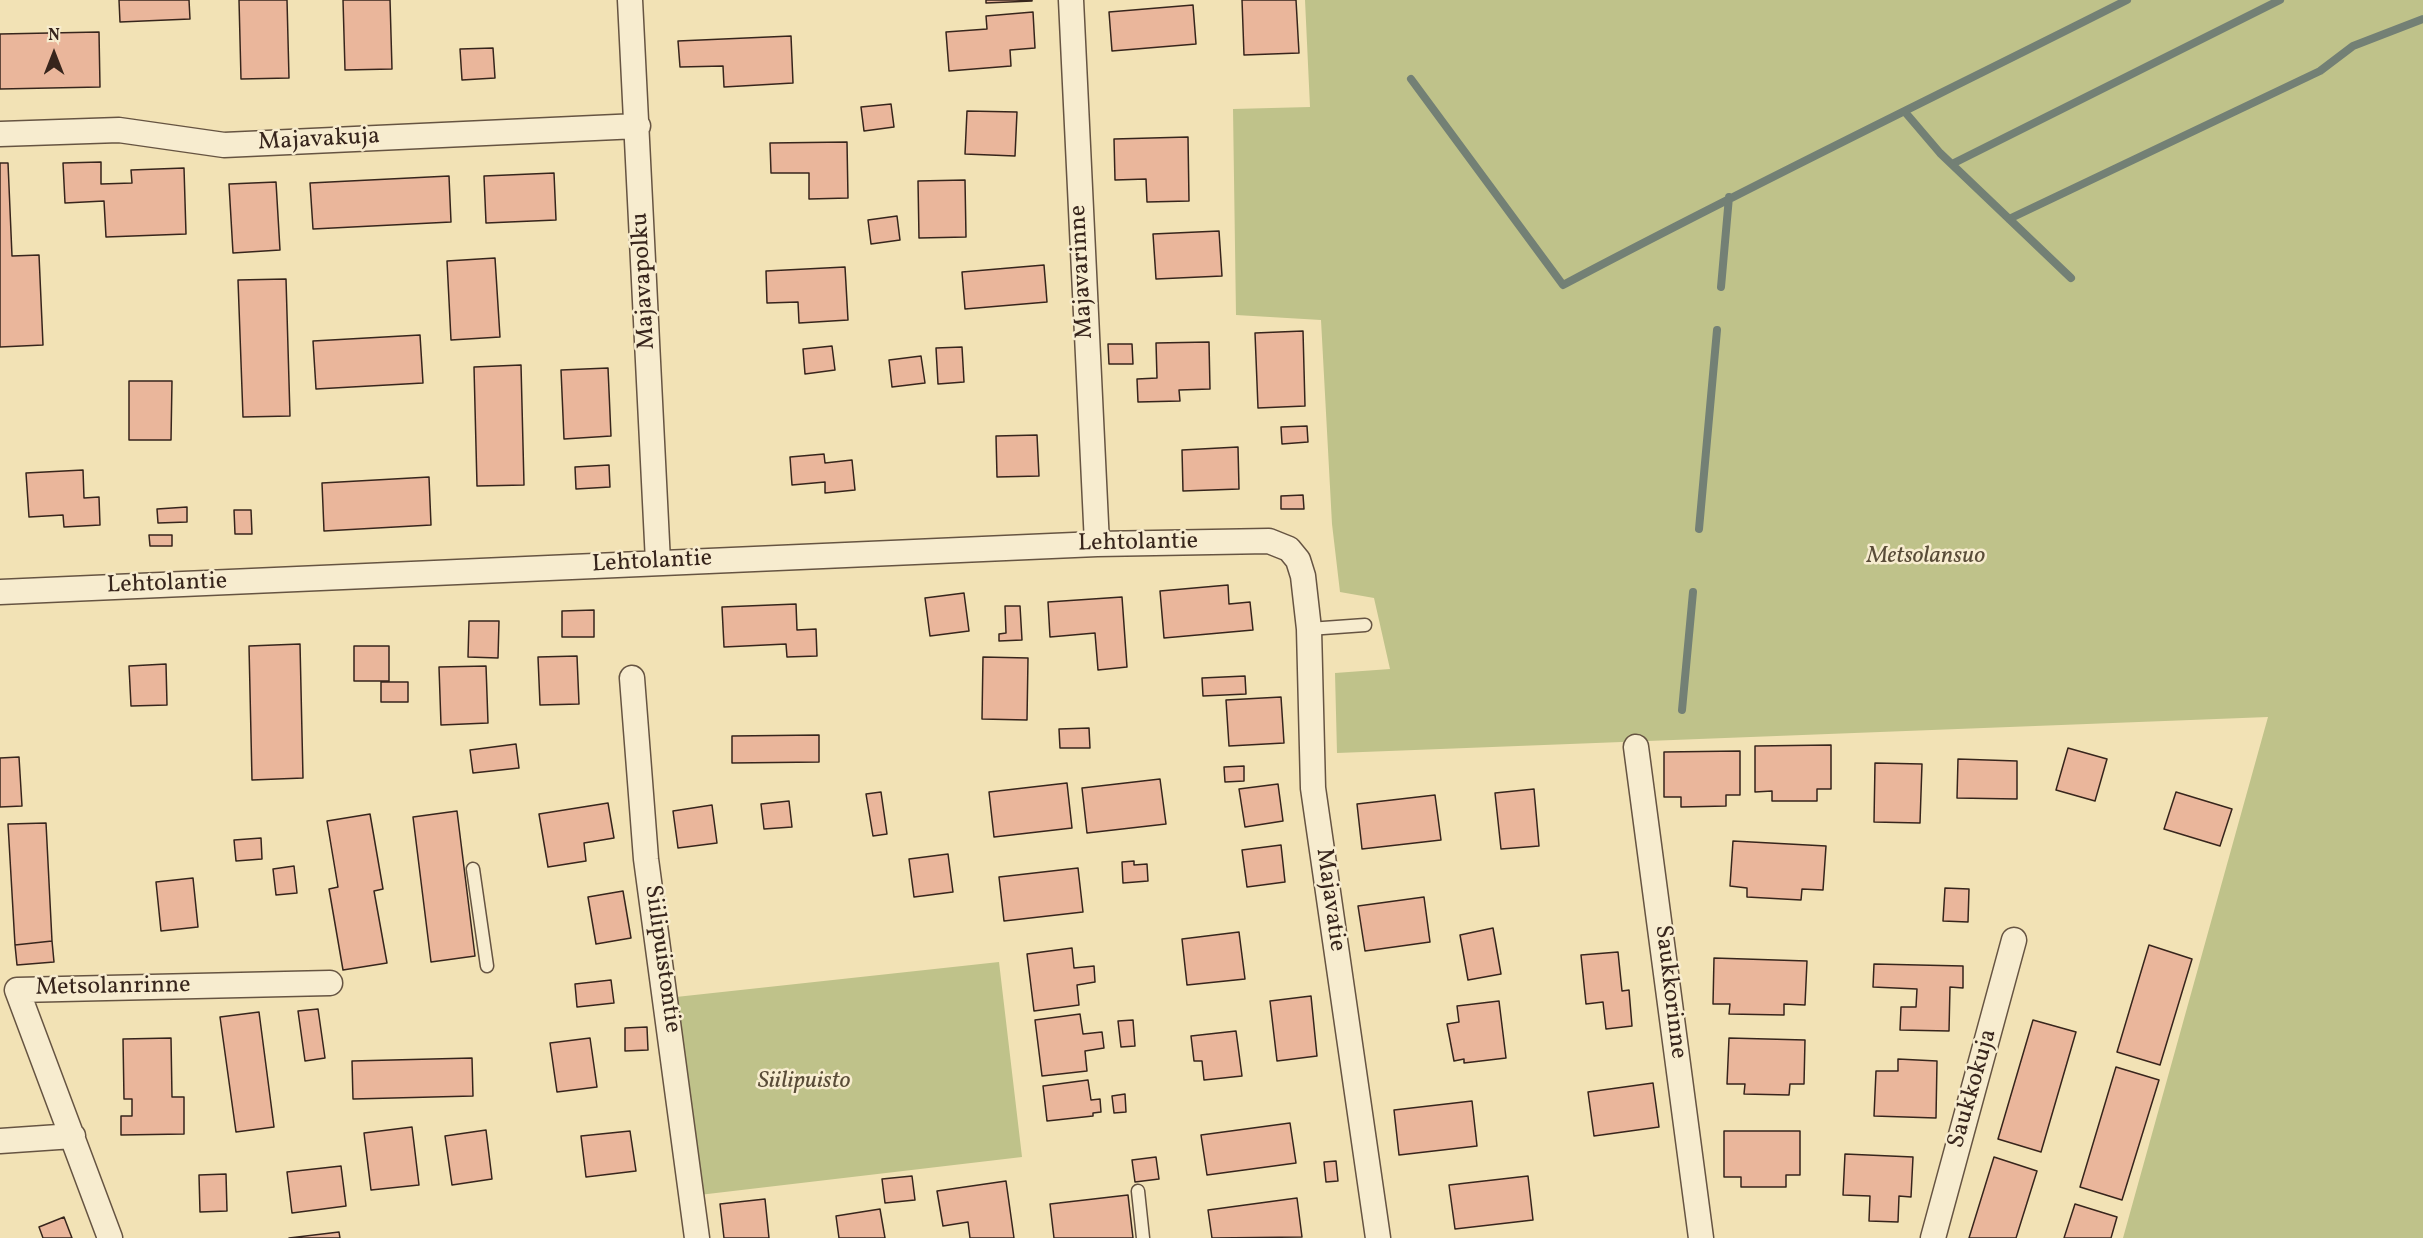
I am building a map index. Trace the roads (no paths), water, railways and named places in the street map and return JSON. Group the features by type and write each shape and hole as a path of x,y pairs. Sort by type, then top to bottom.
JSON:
{"street":[{"name":"Majavapolku","path":"630,0 658,562"},
{"name":"Majavarinne","path":"1071,0 1097,544"},
{"name":"Majavakuja","path":"0,134 119,130 224,145 638,126"},
{"name":"Lehtolantie","path":"0,592 1097,544 1269,541 1289,549 1298,560"},
{"name":"Majavatie","path":"1298,560 1303,576 1309,629 1313,788 1378,1238"},
{"name":"Siilipuistontie","path":"632,678 646,859 679,1087 697,1238"},
{"name":"Saukkorinne","path":"1636,747 1701,1238"},
{"name":"Saukkokuja","path":"1933,1238 2014,939"},
{"name":"Metsolanrinne","path":"110,1238 17,990 330,983"},
{"path":"0,1141 73,1136"}],"lane":[{"path":"1309,629 1365,625"},
{"path":"473,869 487,966"},
{"path":"1138,1191 1143,1238"}],"waterway":[{"path":"1411,79 1563,285 1774,176 2127,0"},
{"path":"1952,164 2280,0"},
{"path":"2009,219 2320,71 2353,46 2423,19"},
{"path":"1905,112 1940,153 2071,278"},
{"path":"1721,287 1729,197"},
{"path":"1699,529 1717,330"},
{"path":"1682,710 1693,592"}],"park label":[{"name":"Metsolansuo","path":"1926,558"},
{"name":"Siilipuisto","path":"804,1083"}]}
